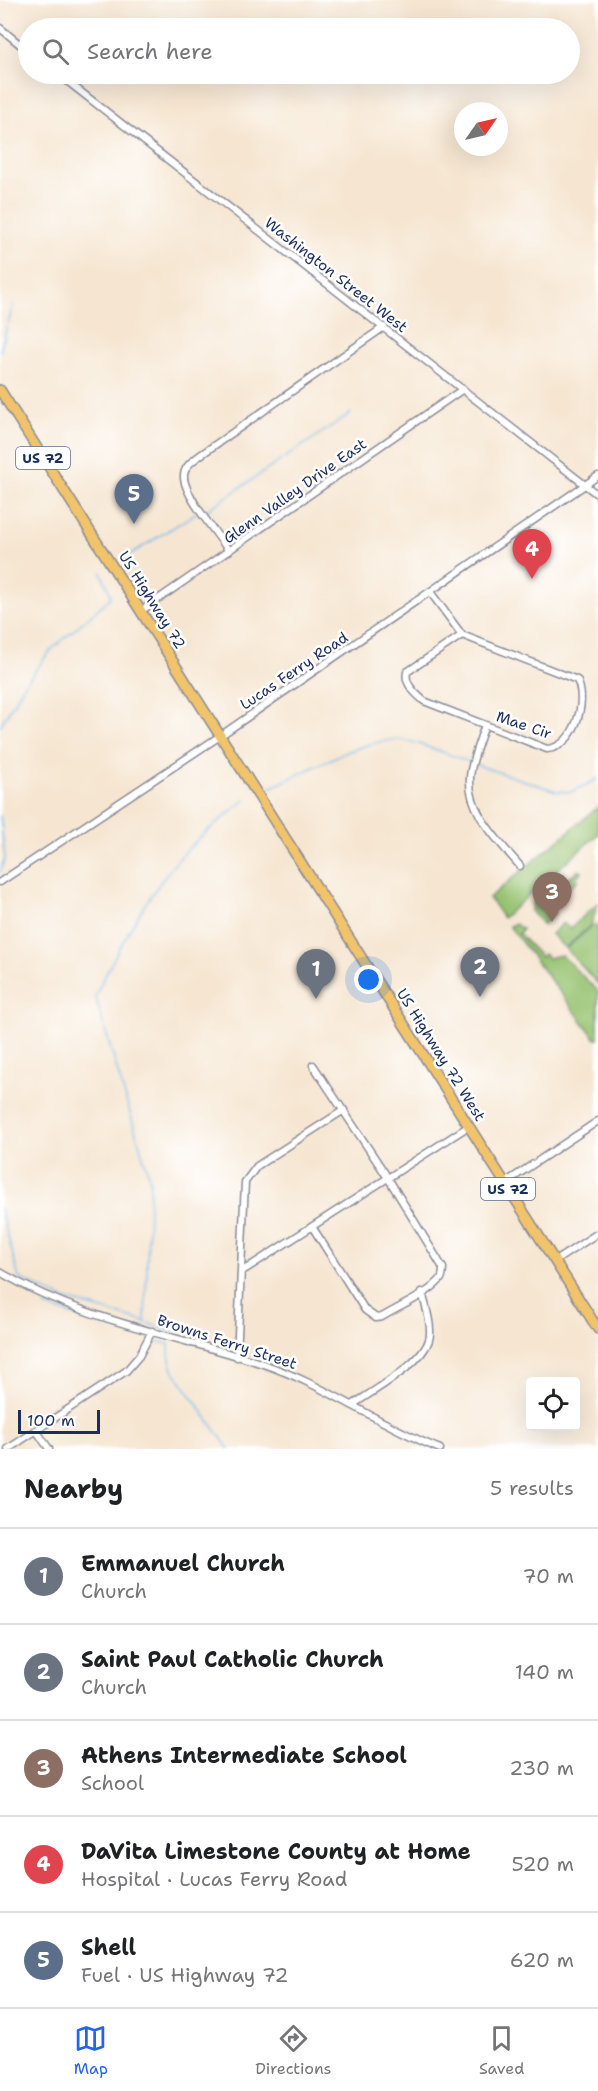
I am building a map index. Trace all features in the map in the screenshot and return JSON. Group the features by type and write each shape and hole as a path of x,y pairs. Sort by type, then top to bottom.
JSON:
{"highway":[{"name":"US Highway 72","path":"0,390 220,736"},
{"name":"US Highway 72 West","path":"220,736 598,1329"}],"street":[{"path":"0,28 18,43"},
{"name":"Washington Street West","path":"71,84 598,495"},
{"path":"229,551 187,488 184,474 187,467 201,454 384,327"},
{"name":"Glenn Valley Drive East","path":"141,611 463,389"},
{"name":"Lucas Ferry Road","path":"0,882 220,736 598,476"},
{"path":"431,592 462,635"},
{"name":"Mae Cir","path":"462,635 573,677 579,683 576,728 560,746 547,749 424,701 406,678 407,672 462,635"},
{"path":"485,725 473,763 470,786 478,813 520,866"},
{"path":"313,1065 388,1178 443,1268 440,1281 382,1317 370,1316 314,1228"},
{"path":"237,1357 242,1202 248,1176 257,1166 344,1110"},
{"path":"505,1183 598,1120"},
{"path":"241,1272 314,1228 469,1126"},
{"path":"555,1261 598,1233"},
{"name":"Browns Ferry Street","path":"0,1272 63,1303 301,1379 354,1404 396,1429 440,1449"},
{"path":"354,1404 419,1358 427,1347 430,1334 422,1292"},
{"path":"8,1449 126,1371 139,1356 152,1331"},
{"path":"36,1430 49,1449"}],"green space":[{"path":"598,807 598,834 503,918 489,898"},
{"path":"578,870 582,871 576,877 578,880 549,907 555,913 543,925 531,911 532,904 555,882 560,886"},
{"path":"598,903 591,925 565,948 551,934 563,923 570,929"},
{"path":"515,924 522,929 519,934 541,957 544,954 548,958 561,955 598,991 598,1038 596,1039 509,926"},
{"path":"598,924 598,984 566,949 592,926"}],"waterway":[{"path":"0,351 13,306"},
{"path":"207,510 351,413"},
{"path":"123,559 196,513"},
{"path":"0,726 23,687 50,651 111,596 101,572"},
{"path":"270,788 357,748 393,740 416,743 470,762"},
{"path":"474,764 556,791 571,792 598,779"},
{"path":"172,1332 145,1322 150,1180 95,996 126,937 164,877 192,845 245,800"},
{"path":"0,816 5,857 0,873"},
{"path":"0,1208 19,1278 64,1299 145,1322"},
{"path":"45,1306 135,1335"},
{"path":"158,1342 169,1344 173,1370 229,1449"}],"place":[{"name":"Shell","path":"134,524"},
{"name":"DaVita Limestone County at Home","path":"532,579"},
{"name":"Athens Intermediate School","path":"552,922"},
{"name":"Saint Paul Catholic Church","path":"480,997"},
{"name":"Emmanuel Church","path":"316,999"}]}
